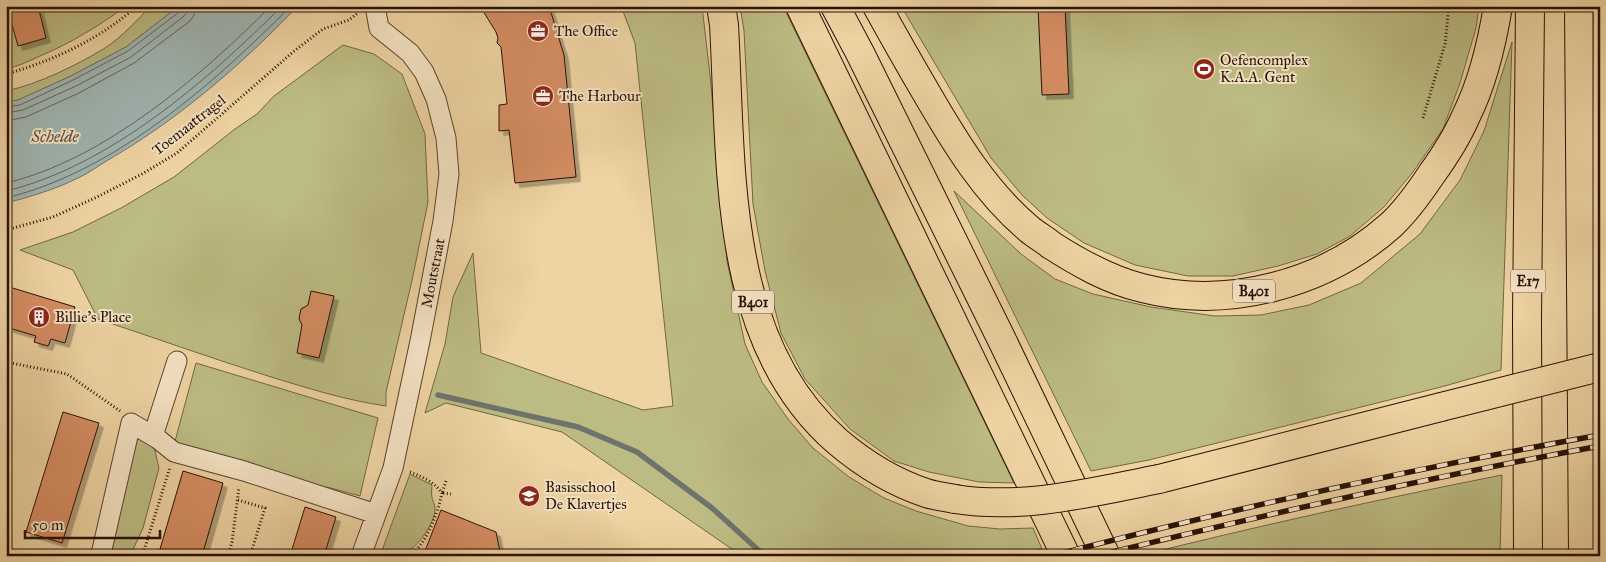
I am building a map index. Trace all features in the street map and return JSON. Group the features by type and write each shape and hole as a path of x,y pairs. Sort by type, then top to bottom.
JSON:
{"highway":[{"name":"B401","path":"721,6 724,24 732,179 737,230 754,308 766,343 783,376 814,419 849,451 870,467 893,480 926,493 955,499 986,502 1046,500 1080,495 1159,479 1600,367"},
{"path":"800,6 1066,556"},
{"path":"836,6 1001,338 1106,556"},
{"name":"B401","path":"877,6 967,159 996,197 1029,230 1072,258 1108,277 1143,288 1196,296 1240,294 1286,284 1325,268 1360,250 1392,224 1418,195 1444,156 1466,116 1484,71 1498,6"},
{"name":"E17","path":"1528,556 1527,320 1530,6"},
{"path":"1579,6 1583,556"}],"street":[{"name":"Moutstraat","path":"361,556 394,465 443,221 449,174 446,138 436,99 424,72 410,53 379,28 368,9"},
{"path":"153,436 177,361"},
{"path":"99,556 131,424 153,436 174,452 244,471 376,514"}],"path":[{"path":"6,74 28,68 74,48 98,34 137,6"},
{"path":"1423,118 1445,44 1449,6"},
{"name":"Toemaattragel","path":"6,230 53,217 142,174 177,153 293,52 323,29 349,20 368,9"},
{"path":"6,362 67,374 127,415 131,424"},
{"path":"141,556 153,524 174,452"},
{"path":"394,465 426,478 437,486 442,493 451,494"},
{"path":"228,556 232,542 239,486 244,471"},
{"path":"412,555 430,533 446,481"},
{"path":"238,500 265,508 250,556"},
{"path":"412,555 423,556"}],"shaded area":[{"path":"6,6 126,6 74,40 28,62 7,69"},
{"path":"151,6 179,6 126,47 71,76 18,100 6,102 6,91 31,84 57,73 105,48 123,34"},
{"path":"621,6 702,6 727,261 745,344 762,382 788,419 813,448 849,477 884,498 916,511 968,526 1000,529 1033,528 1042,549 1013,556 742,556 562,432 446,403 425,413 445,344 453,297 473,253 481,353 643,410 673,406 635,43"},
{"path":"740,6 783,6 1014,483 979,482 929,472 894,461 850,429 805,379 781,333 765,271 753,204 744,31"},
{"path":"901,6 1479,6 1476,28 1460,83 1443,129 1413,172 1384,207 1350,236 1317,254 1278,266 1233,276 1188,276 1135,265 1084,243 1047,218 1022,195 991,158"},
{"path":"1512,42 1501,370 1441,387 1149,460 1091,471 954,191 1021,254 1055,279 1093,294 1151,307 1215,316 1261,315 1309,305 1361,283 1420,234 1460,180 1484,131"},
{"path":"343,45 374,54 402,74 425,134 428,202 386,392 386,406 341,397 297,385 98,319 73,270 20,250 73,232 121,208 174,177 257,114 274,96"},
{"path":"196,363 378,418 360,496 327,487 324,497 174,445"},
{"path":"133,435 154,447 159,468 143,528 130,556 105,556"},
{"path":"410,474 432,485 435,508 432,521 423,536 405,554 399,556 380,556"},
{"path":"1502,475 1500,556 1138,556 1319,513"}],"water":[{"name":"Schelde","path":"179,6 298,6 232,70 160,127 70,182 6,203 6,102 18,100 71,76 126,47"}],"building":[{"path":"7,6 38,6 46,38 18,46"},
{"path":"480,6 549,6 564,55 576,177 515,183 509,130 499,131 499,105 507,104 501,47 497,43 496,32"},
{"path":"1038,6 1065,6 1069,94 1042,95"},
{"name":"Billie's Place","path":"6,286 75,307 65,343 51,339 48,346 34,342 36,336 6,327"},
{"path":"311,291 334,296 319,358 297,353 302,325 299,319 301,309 308,305"},
{"path":"63,412 99,423 62,543 26,532"},
{"path":"183,471 223,483 202,556 158,556"},
{"path":"305,507 336,517 324,556 290,556"},
{"path":"441,510 496,532 501,556 423,556"}],"waterway":[{"path":"438,395 578,427 637,452 712,508 765,556"}],"railway":[{"path":"1051,556 1324,490 1600,435"},
{"path":"1096,556 1347,497 1473,470 1600,446"}],"place":[{"name":"The Office","path":"538,31"},
{"name":"Oefencomplex K.A.A. Gent","path":"1204,69"},
{"name":"The Harbour","path":"543,96"},
{"name":"Billie's Place","path":"39,317"},
{"name":"Basisschool De Klavertjes","path":"529,496"}]}
